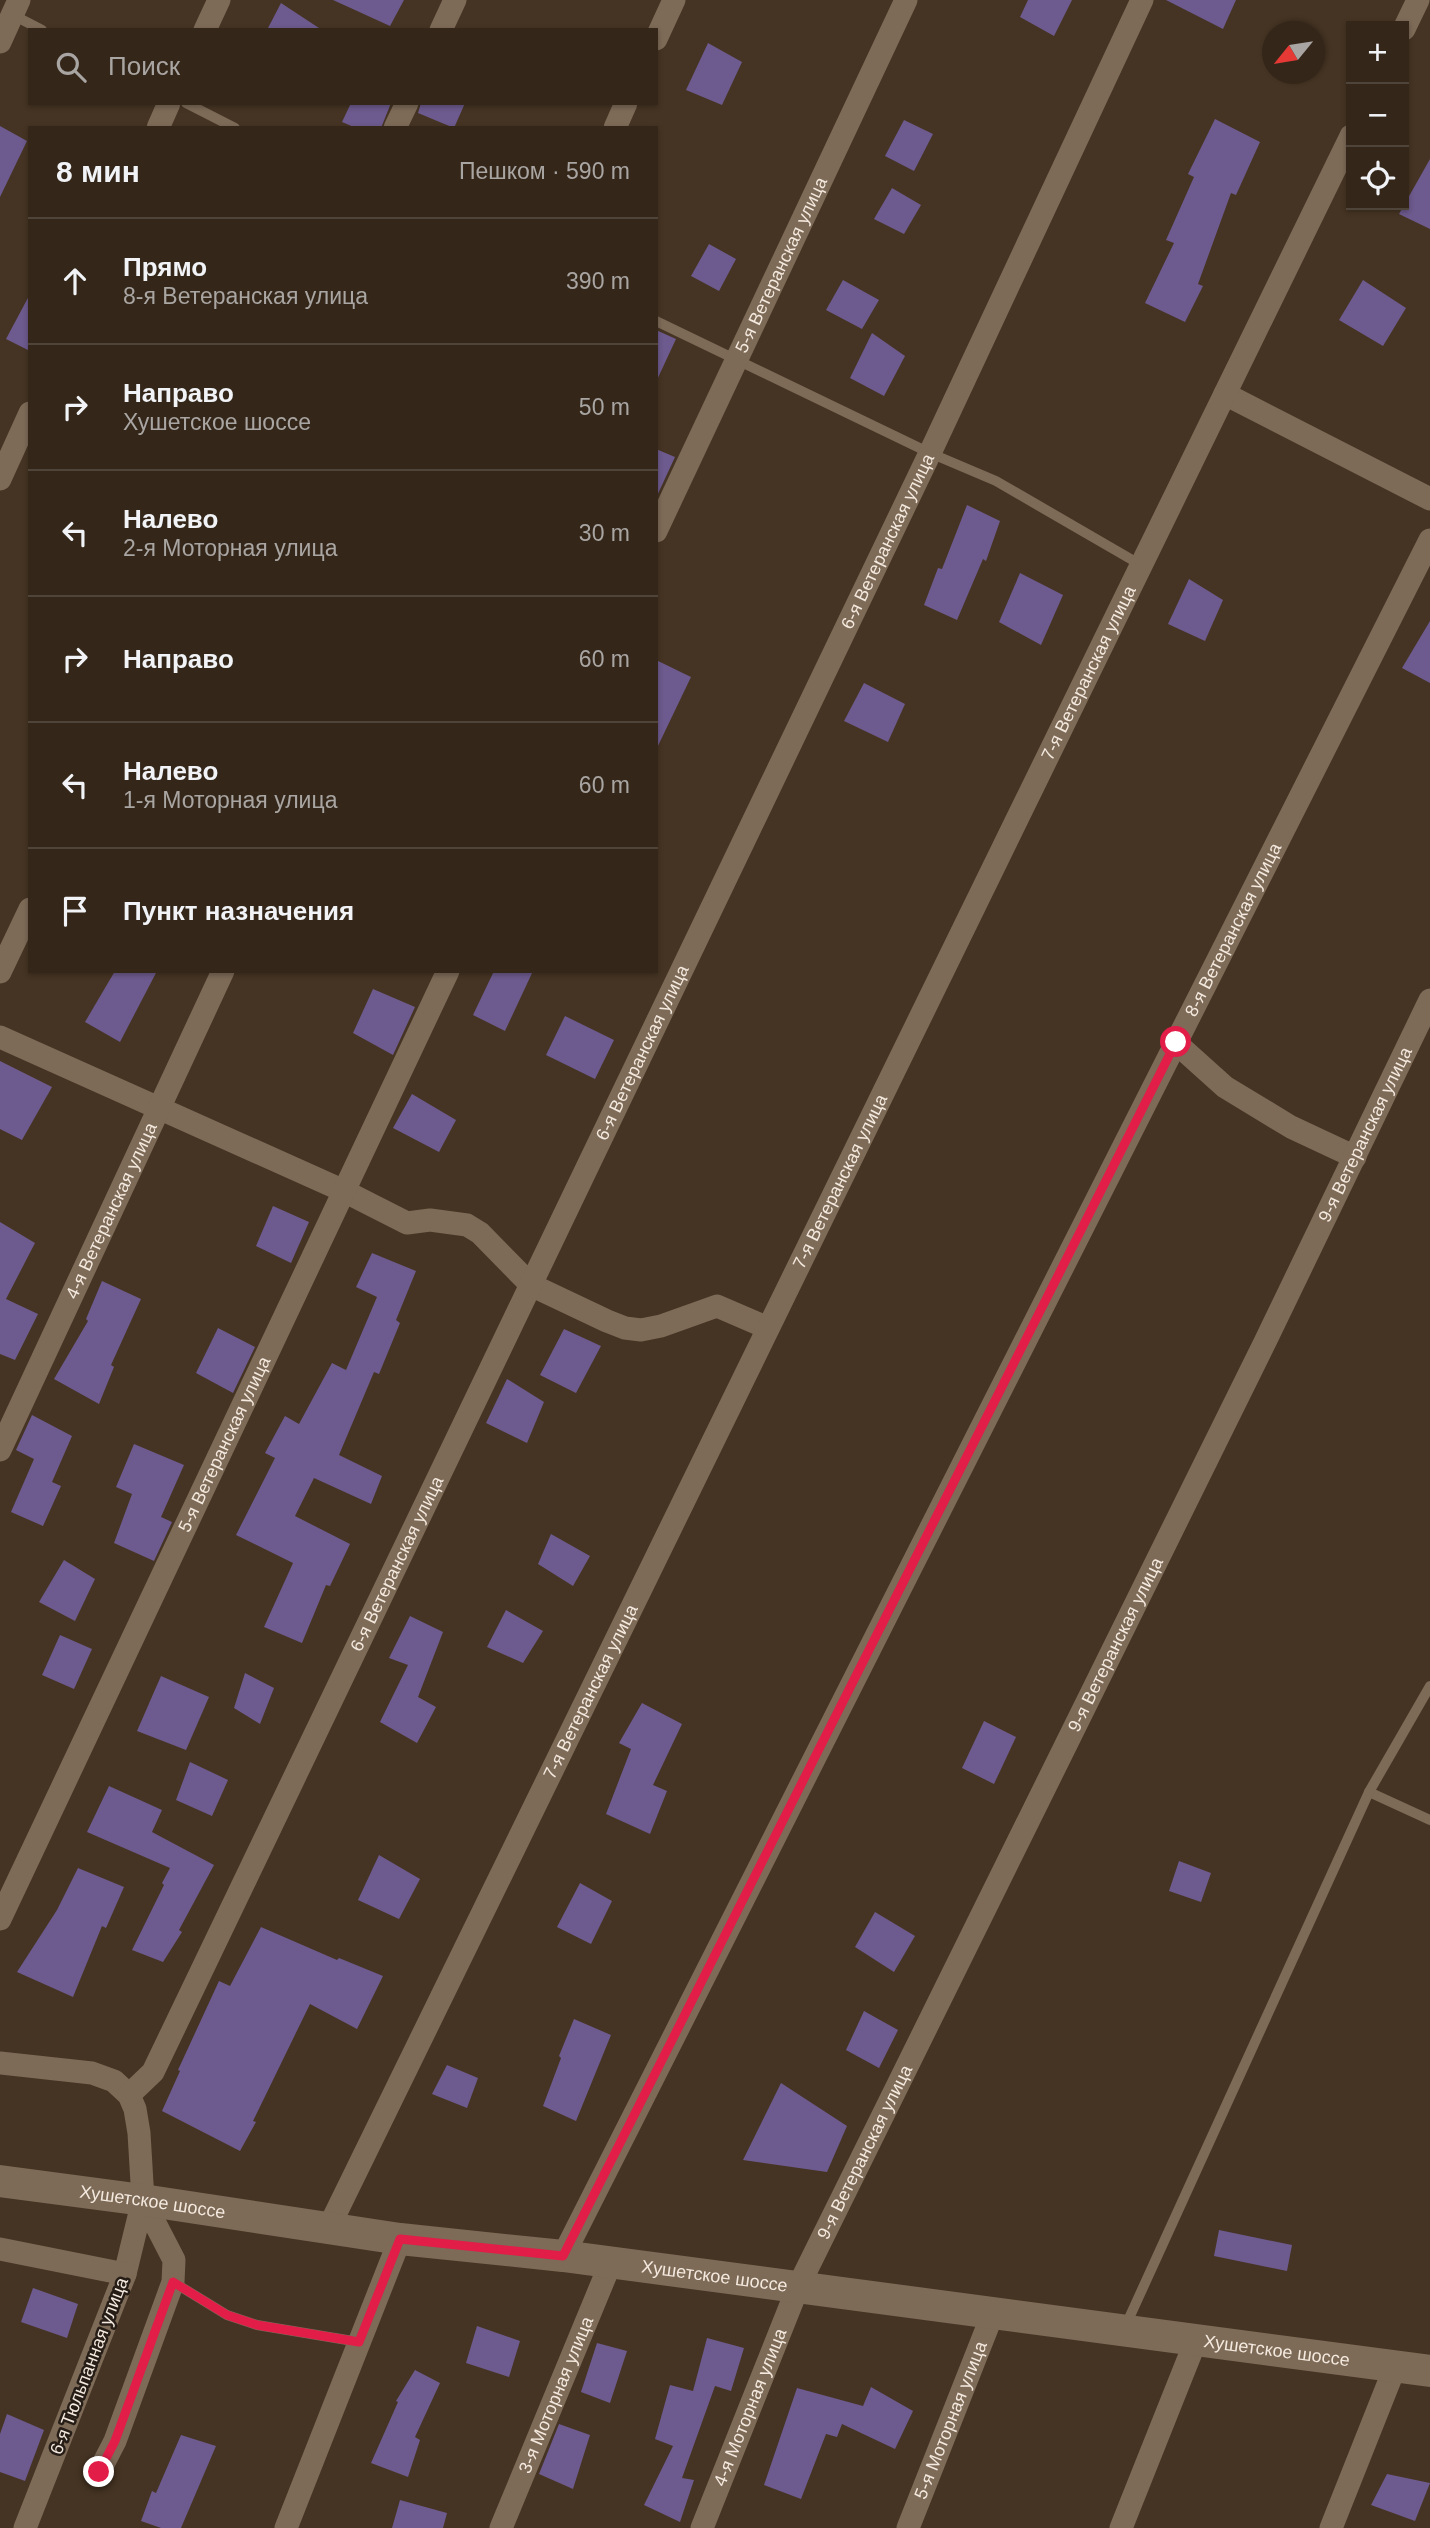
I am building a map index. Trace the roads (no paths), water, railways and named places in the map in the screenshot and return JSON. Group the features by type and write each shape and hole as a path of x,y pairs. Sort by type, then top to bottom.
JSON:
{"main road":[{"name":"Хушетское шоссе","path":"0,2181 400,2239 611,2262 1430,2371"}],"street":[{"path":"206,28 219,0"},
{"path":"442,28 455,0"},
{"path":"658,35 674,0"},
{"name":"5-я Ветеранская улица","path":"658,527 906,0"},
{"name":"6-я Ветеранская улица","path":"129,2095 153,2071 930,453 1142,0"},
{"path":"1408,21 1418,0"},
{"path":"0,42 16,8"},
{"path":"159,126 168,105"},
{"path":"396,126 406,105"},
{"path":"616,126 625,105"},
{"name":"7-я Ветеранская улица","path":"328,2229 1346,146"},
{"path":"1225,394 1430,499"},
{"path":"0,479 28,417"},
{"name":"8-я Ветеранская улица","path":"563,2256 1430,540"},
{"path":"0,972 28,913"},
{"name":"4-я Ветеранская улица","path":"0,1450 222,973"},
{"name":"5-я Ветеранская улица","path":"0,1919 447,973"},
{"name":"9-я Ветеранская улица","path":"798,2287 1430,1000"},
{"path":"0,1037 344,1191 407,1223 430,1220 467,1225 480,1233 531,1284 625,1328 641,1330 661,1326 717,1306 768,1328"},
{"path":"1176,1042 1225,1087 1291,1127 1355,1157"},
{"path":"0,2063 92,2073 114,2081 129,2095 135,2109 139,2133 143,2200 174,2260 173,2282 115,2441 99,2472"},
{"name":"6-я Тюльпанная улица","path":"25,2528 125,2274 143,2200"},
{"path":"286,2528 400,2239"},
{"path":"0,2249 125,2274"},
{"name":"3-я Моторная улица","path":"500,2528 611,2262"},
{"name":"4-я Моторная улица","path":"702,2528 798,2287"},
{"name":"5-я Моторная улица","path":"908,2528 993,2313"},
{"path":"1121,2528 1196,2340"},
{"path":"1331,2528 1395,2367"}],"lane":[{"path":"16,8 40,28"},
{"path":"191,105 231,126"},
{"path":"658,322 930,453 996,481 1141,565"},
{"path":"1124,2331 1369,1792 1430,1686"},
{"path":"1369,1792 1430,1820"},
{"path":"173,2282 227,2315 257,2325 359,2342"}]}
